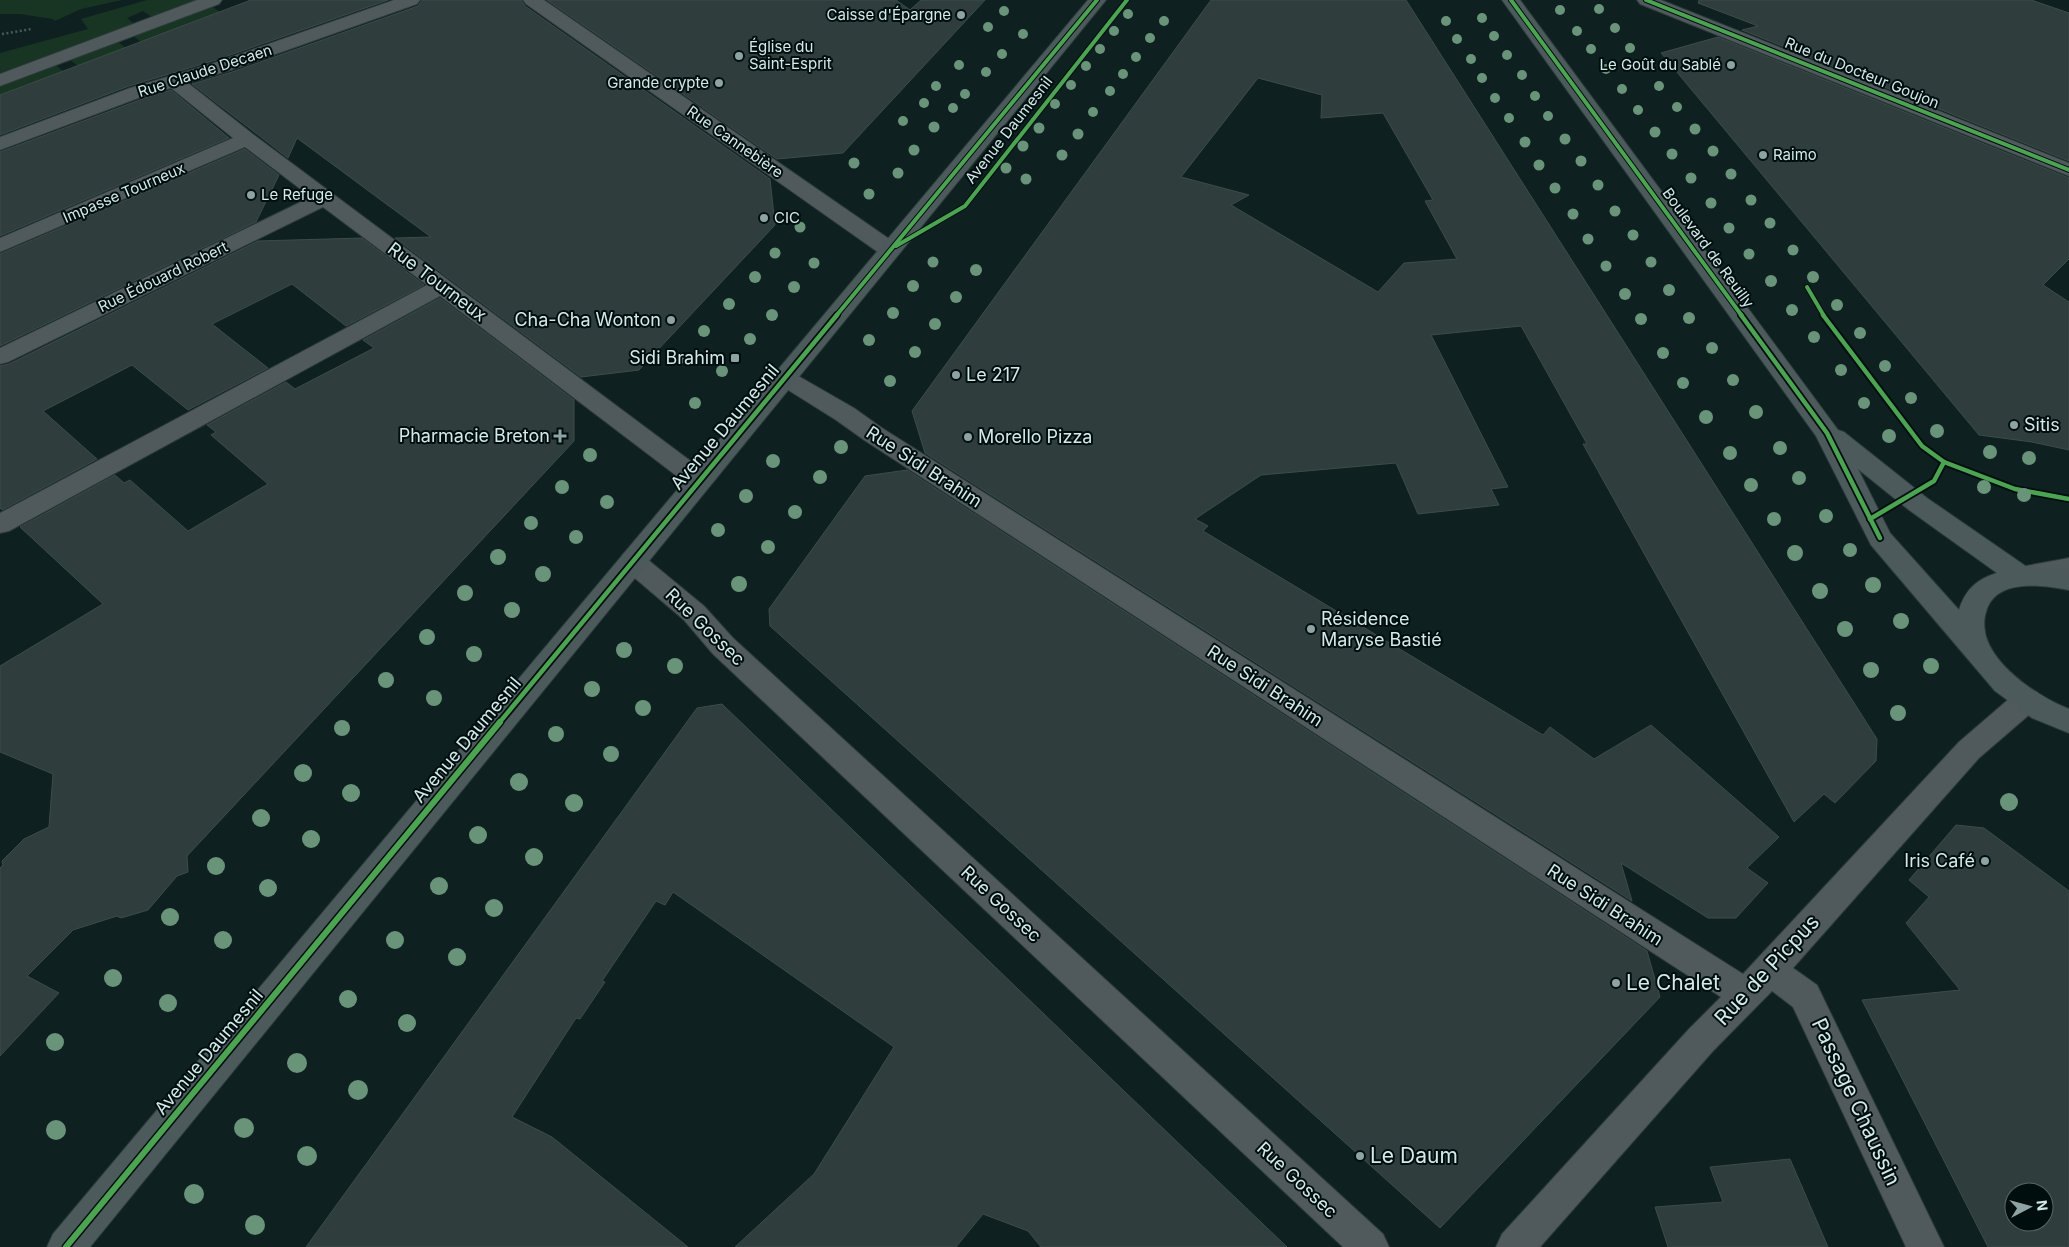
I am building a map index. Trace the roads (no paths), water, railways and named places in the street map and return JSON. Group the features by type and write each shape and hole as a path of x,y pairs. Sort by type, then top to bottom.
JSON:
{"main road":[{"name":"Avenue Daumesnil","path":"66,1247 1097,0"},
{"name":"Boulevard de Reuilly","path":"1511,0 1828,433 1880,538 1976,649"},
{"name":"Boulevard de Reuilly","path":"1828,433 1918,504 2021,576"},
{"path":"2069,580 2049,576 2021,576 1998,582 1980,593 1971,608 1970,627 1976,649 1996,676 2027,700 2069,721"}],"street":[{"path":"0,80 213,0"},
{"name":"Rue Claude Decaen","path":"0,144 137,92 176,82 411,0"},
{"name":"Rue Cannebière","path":"532,0 890,250"},
{"name":"Rue du Docteur Goujon","path":"1646,0 2069,170"},
{"name":"Rue Tourneux","path":"176,82 247,139 699,480"},
{"name":"Impasse Tourneux","path":"0,246 247,139"},
{"name":"Rue Édouard Robert","path":"0,357 325,198"},
{"path":"0,524 442,286"},
{"name":"Rue Sidi Brahim","path":"785,378 845,414 873,434 1745,994"},
{"name":"Rue Gossec","path":"632,561 694,613 724,646 1370,1247"},
{"path":"2021,576 2069,568"},
{"name":"Rue de Picpus","path":"1515,1247 1701,1040 1770,970 1969,750 2027,700"},
{"name":"Passage Chaussin","path":"1770,970 1805,996 1925,1247"}],"place":[{"name":"Caisse d'Épargne","path":"961,15"},
{"name":"Église du Saint-Esprit","path":"739,56"},
{"name":"Le Goût du Sablé","path":"1731,65"},
{"name":"Grande crypte","path":"719,83"},
{"name":"Raimo","path":"1763,155"},
{"name":"Le Refuge","path":"251,195"},
{"name":"CIC","path":"764,218"},
{"name":"Cha-Cha Wonton","path":"671,320"},
{"name":"Sidi Brahim","path":"735,358"},
{"name":"Le 217","path":"956,375"},
{"name":"Sitis","path":"2014,425"},
{"name":"Pharmacie Breton","path":"560,436"},
{"name":"Morello Pizza","path":"968,437"},
{"name":"Résidence Maryse Bastié","path":"1311,629"},
{"name":"Iris Café","path":"1985,861"},
{"name":"Le Chalet","path":"1616,983"},
{"name":"Le Daum","path":"1360,1156"}]}
